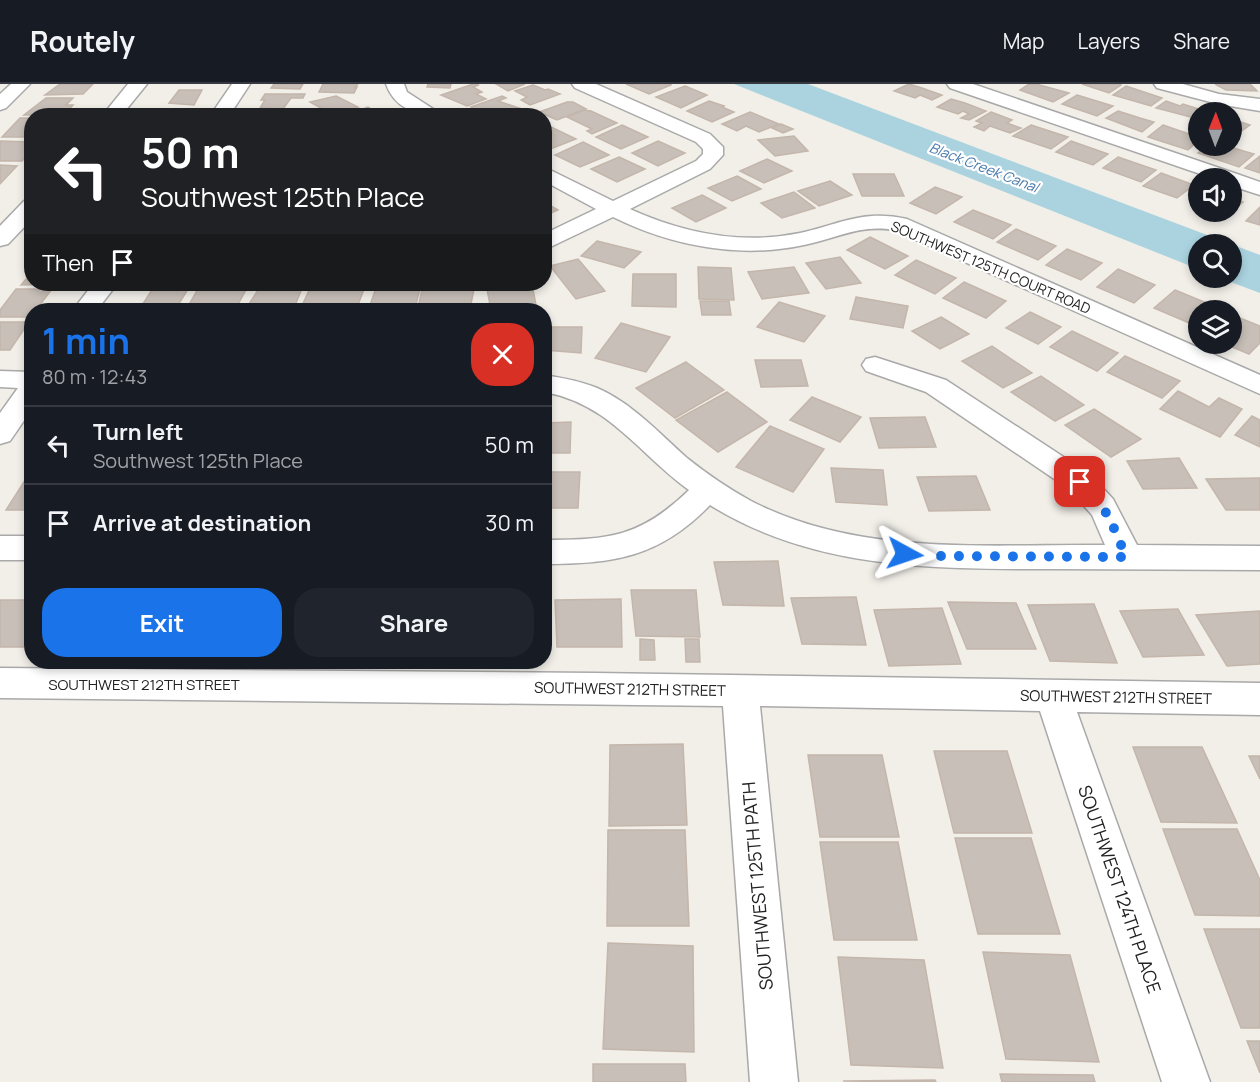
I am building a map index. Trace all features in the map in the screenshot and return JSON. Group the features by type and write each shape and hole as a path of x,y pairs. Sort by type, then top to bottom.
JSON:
{"street":[{"path":"0,104 21,84"},
{"path":"118,108 138,84"},
{"path":"224,108 241,84"},
{"path":"395,84 399,95 421,108"},
{"path":"552,239 703,165 713,155 713,147 691,132 581,84"},
{"path":"956,84 1199,168"},
{"path":"1163,84 1226,100 1260,105"},
{"name":"SOUTHWEST 125TH COURT ROAD","path":"552,178 612,209 672,235 727,244 794,240 823,234 849,223 869,220 889,222 908,228 1260,385"},
{"path":"1242,183 1260,189"},
{"path":"0,239 24,214"},
{"path":"90,303 100,291"},
{"path":"875,365 936,386 1080,482 1096,496 1104,507 1126,557"},
{"path":"0,380 24,380"},
{"path":"552,384 573,388 612,406 708,489 789,530 861,549 939,556 1260,558"},
{"path":"0,434 24,400"},
{"path":"552,552 600,551 631,544 669,526 708,489"},
{"path":"0,548 24,549"},
{"name":"SOUTHWEST 212TH STREET","path":"0,683 1260,699"},
{"name":"SOUTHWEST 125TH PATH","path":"740,691 774,1082"},
{"name":"SOUTHWEST 124TH PLACE","path":"1053,696 1186,1082"}],"water":[{"name":"Black Creek Canal","path":"734,84 808,84 1205,234 1188,234 1188,265"},
{"path":"1242,248 1260,255 1260,293 1242,286"}],"building":[{"path":"60,84 93,84 83,94 45,95"},
{"path":"274,84 303,84 300,89 271,88"},
{"path":"323,84 358,84 354,88 357,87 354,93 319,92"},
{"path":"428,84 451,84 450,88 427,87"},
{"path":"473,84 479,85 473,87 482,92 476,94 486,99 467,106 441,95"},
{"path":"496,84 525,84 508,91"},
{"path":"626,84 671,84 671,85 649,94"},
{"path":"909,84 942,95 932,100 920,95 915,98 894,91"},
{"path":"1029,84 1069,93 1053,102 1020,90"},
{"path":"1082,84 1119,84 1121,85 1109,93"},
{"path":"1215,84 1250,84 1257,91 1226,90"},
{"path":"533,85 560,94 530,105 521,100 527,97 515,91"},
{"path":"685,86 707,95 681,108 656,97"},
{"path":"1126,86 1162,98 1151,106 1113,95"},
{"path":"179,90 202,90 194,105 169,103"},
{"path":"265,94 305,94 303,98 291,98 284,108 260,108 265,100 261,100"},
{"path":"1077,95 1113,106 1097,116 1062,104"},
{"path":"336,96 358,107 321,108 310,102"},
{"path":"502,96 506,98 498,101 519,108 473,108 471,107"},
{"path":"46,98 73,98 66,105 73,105 70,108 33,108"},
{"path":"951,99 986,111 969,120 961,118 969,114 963,111 958,114 937,107"},
{"path":"709,101 734,112 712,122 687,111"},
{"path":"1166,101 1180,106 1183,104 1188,106 1188,116 1156,108"},
{"path":"573,102 586,109 557,120 552,118 550,108"},
{"path":"584,110 617,123 592,134 587,131 592,129 567,117"},
{"path":"1118,111 1154,122 1142,132 1106,118"},
{"path":"750,112 779,124 759,132 746,126 737,131 722,124"},
{"path":"991,112 1012,120 1007,123 1021,128 1010,133 990,126 984,131 974,127 982,123 976,121"},
{"path":"20,118 24,118 24,137 2,137"},
{"path":"1242,122 1250,125 1242,131"},
{"path":"781,124 793,129 783,133 772,128"},
{"path":"622,125 648,137 621,149 596,137"},
{"path":"1031,125 1068,137 1051,149 1013,136"},
{"path":"1163,125 1188,134 1188,150 1148,137"},
{"path":"552,127 576,139 552,148"},
{"path":"794,136 808,151 775,156 758,140"},
{"path":"0,141 24,142 22,161 0,161"},
{"path":"658,141 685,153 658,166 632,153"},
{"path":"1071,141 1108,154 1093,165 1056,152"},
{"path":"583,142 609,155 580,167 555,155"},
{"path":"1242,150 1254,154 1239,167 1207,156 1242,156"},
{"path":"1260,156 1260,173 1245,168"},
{"path":"619,157 645,169 617,182 591,169"},
{"path":"1118,157 1156,170 1141,182 1103,168"},
{"path":"767,159 792,171 764,183 740,171"},
{"path":"0,165 17,166 0,184"},
{"path":"1161,173 1188,183 1188,190 1177,198 1143,186"},
{"path":"853,174 894,174 904,196 862,196"},
{"path":"737,176 761,189 732,201 708,188"},
{"path":"830,181 852,195 819,206 798,191"},
{"path":"935,187 962,197 936,214 910,203"},
{"path":"794,192 815,208 782,218 761,203"},
{"path":"702,195 726,208 696,222 672,208"},
{"path":"1260,207 1260,225 1246,221"},
{"path":"973,210 1011,225 993,239 954,222"},
{"path":"1016,229 1056,246 1038,260 997,242"},
{"path":"870,237 908,256 885,269 847,250"},
{"path":"597,241 641,252 624,268 581,256"},
{"path":"1067,249 1102,263 1081,280 1046,265"},
{"path":"840,257 861,283 826,289 806,263"},
{"path":"578,259 605,291 576,299 552,266"},
{"path":"916,260 956,278 935,294 895,275"},
{"path":"698,267 731,268 734,300 699,299"},
{"path":"794,267 809,293 762,299 748,272"},
{"path":"1118,269 1155,285 1134,303 1097,287"},
{"path":"633,274 676,274 676,307 632,306"},
{"path":"964,282 1006,301 986,318 943,298"},
{"path":"16,289 50,291 41,303 24,303 24,317 0,317 0,310"},
{"path":"1175,290 1199,300 1188,300 1188,322 1154,308"},
{"path":"151,291 187,291 179,303 143,303"},
{"path":"197,291 245,291 239,303 190,303"},
{"path":"257,291 301,291 296,303 250,303"},
{"path":"309,291 363,291 359,303 303,303"},
{"path":"375,291 419,291 416,303 371,303"},
{"path":"422,291 474,291 471,303 419,303"},
{"path":"487,291 533,291 536,303 490,303"},
{"path":"856,297 908,306 903,328 850,319"},
{"path":"700,301 729,301 731,315 702,315"},
{"path":"779,302 825,316 804,342 757,327"},
{"path":"1030,312 1061,327 1038,344 1006,328"},
{"path":"941,317 969,334 940,349 912,331"},
{"path":"1242,319 1260,326 1260,343 1249,354 1242,351"},
{"path":"0,322 24,322 24,329 10,350 0,350"},
{"path":"621,323 670,337 646,372 595,358"},
{"path":"552,327 582,327 581,353 552,351"},
{"path":"1072,331 1118,353 1097,371 1050,347"},
{"path":"992,346 1032,373 1003,388 962,361"},
{"path":"1125,356 1180,381 1162,398 1107,372"},
{"path":"755,360 801,360 808,386 761,387"},
{"path":"686,362 724,390 675,418 636,388"},
{"path":"1041,376 1084,405 1055,421 1011,392"},
{"path":"1178,391 1209,407 1219,398 1242,409 1220,437 1160,409"},
{"path":"727,392 767,422 718,452 676,420"},
{"path":"812,397 861,417 840,442 790,420"},
{"path":"1094,409 1141,439 1111,457 1065,425"},
{"path":"1252,416 1260,420 1260,447 1235,435"},
{"path":"925,417 936,447 879,448 870,418"},
{"path":"571,422 570,453 552,453 552,423"},
{"path":"770,426 824,449 793,492 736,467"},
{"path":"1179,458 1197,488 1143,489 1127,461"},
{"path":"831,468 883,470 887,505 836,502"},
{"path":"552,472 580,472 578,508 552,508"},
{"path":"976,476 990,510 929,511 917,477"},
{"path":"1260,478 1260,510 1226,510 1206,479"},
{"path":"24,482 24,510 6,510"},
{"path":"778,561 784,606 723,605 714,562"},
{"path":"631,590 696,590 700,637 636,636"},
{"path":"856,597 866,645 802,644 791,598"},
{"path":"621,599 622,647 557,647 555,600"},
{"path":"0,600 24,600 24,647 0,647"},
{"path":"948,602 1016,603 1036,649 967,649"},
{"path":"1094,604 1117,663 1050,661 1028,605"},
{"path":"942,608 961,664 889,666 874,610"},
{"path":"1178,609 1204,655 1143,657 1120,611"},
{"path":"1260,611 1260,664 1227,666 1196,615"},
{"path":"640,639 654,640 655,660 640,660"},
{"path":"685,639 699,639 700,662 686,662"},
{"path":"683,744 687,825 609,826 610,745"},
{"path":"1133,747 1202,747 1237,823 1161,822"},
{"path":"934,751 1007,751 1032,833 954,833"},
{"path":"808,755 882,755 899,837 820,837"},
{"path":"1249,756 1260,756 1260,779"},
{"path":"1163,829 1237,829 1260,880 1260,916 1195,915"},
{"path":"608,830 685,830 689,926 607,926"},
{"path":"955,838 1031,838 1060,934 978,934"},
{"path":"820,842 898,842 917,940 834,940"},
{"path":"1204,929 1260,929 1260,1028 1241,1028"},
{"path":"608,943 693,946 694,1052 603,1049"},
{"path":"983,952 1070,955 1099,1062 1006,1059"},
{"path":"838,957 924,960 943,1068 851,1065"},
{"path":"1247,1041 1260,1041 1260,1073"},
{"path":"593,1064 685,1064 686,1082 593,1082"},
{"path":"1000,1074 1093,1075 1095,1082 1002,1082"},
{"path":"935,1080 936,1082 843,1081"}],"route":[{"path":"905,554 1126,557 1104,507 1096,496 1080,482"}]}
